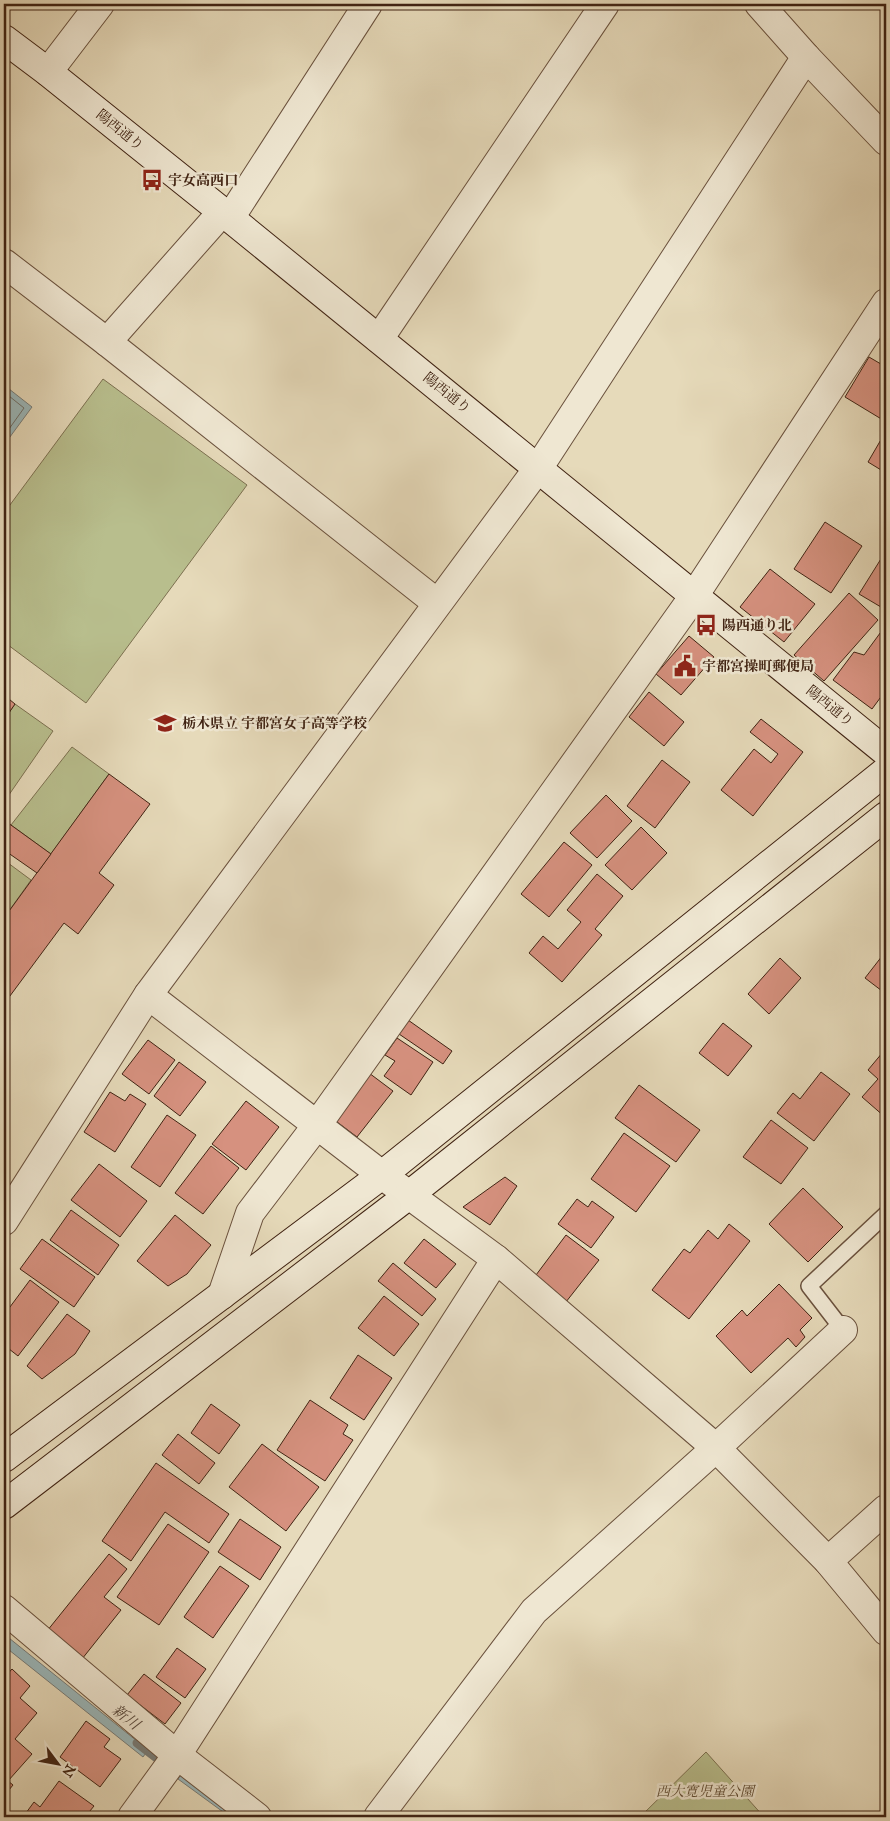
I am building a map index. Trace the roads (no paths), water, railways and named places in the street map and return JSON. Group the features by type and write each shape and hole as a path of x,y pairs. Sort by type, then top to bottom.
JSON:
{"street":[{"path":"48,72 100,4"},
{"path":"107,342 226,215 368,4"},
{"path":"379,339 605,4"},
{"path":"759,4 806,57 886,141"},
{"name":"陽西通り","path":"4,39 48,72 539,467 886,752"},
{"path":"4,1221 148,995 539,467 806,57"},
{"path":"4,263 437,603"},
{"path":"222,1295 250,1213 317,1125 694,596 886,303"},
{"path":"4,1458 382,1175 886,771"},
{"path":"4,1505 409,1196 886,816"},
{"path":"148,995 409,1196 496,1259 716,1448 828,1561 886,1630"},
{"path":"132,1817 176,1755 496,1259"},
{"path":"378,1817 534,1611 716,1448 843,1330"},
{"path":"828,1561 886,1509"},
{"path":"4,1609 176,1755 257,1817"}],"lane":[{"path":"843,1330 809,1286 886,1214"}],"water":[{"path":"4,385 32,407 4,445"},
{"path":"4,1634 148,1750 143,1757 4,1646"},
{"path":"183,1772 243,1817 230,1817 178,1779"}],"waterway":[{"name":"新川","path":"137,1743 167,1766"}],"place":[{"name":"宇女高西口","path":"152,180"},
{"name":"陽西通り北","path":"706,625"},
{"name":"宇都宮操町郵便局","path":"685,666"},
{"name":"栃木県立 宇都宮女子高等学校","path":"165,723"}],"park label":[{"name":"西大寛児童公園","path":"705,1791"}]}
